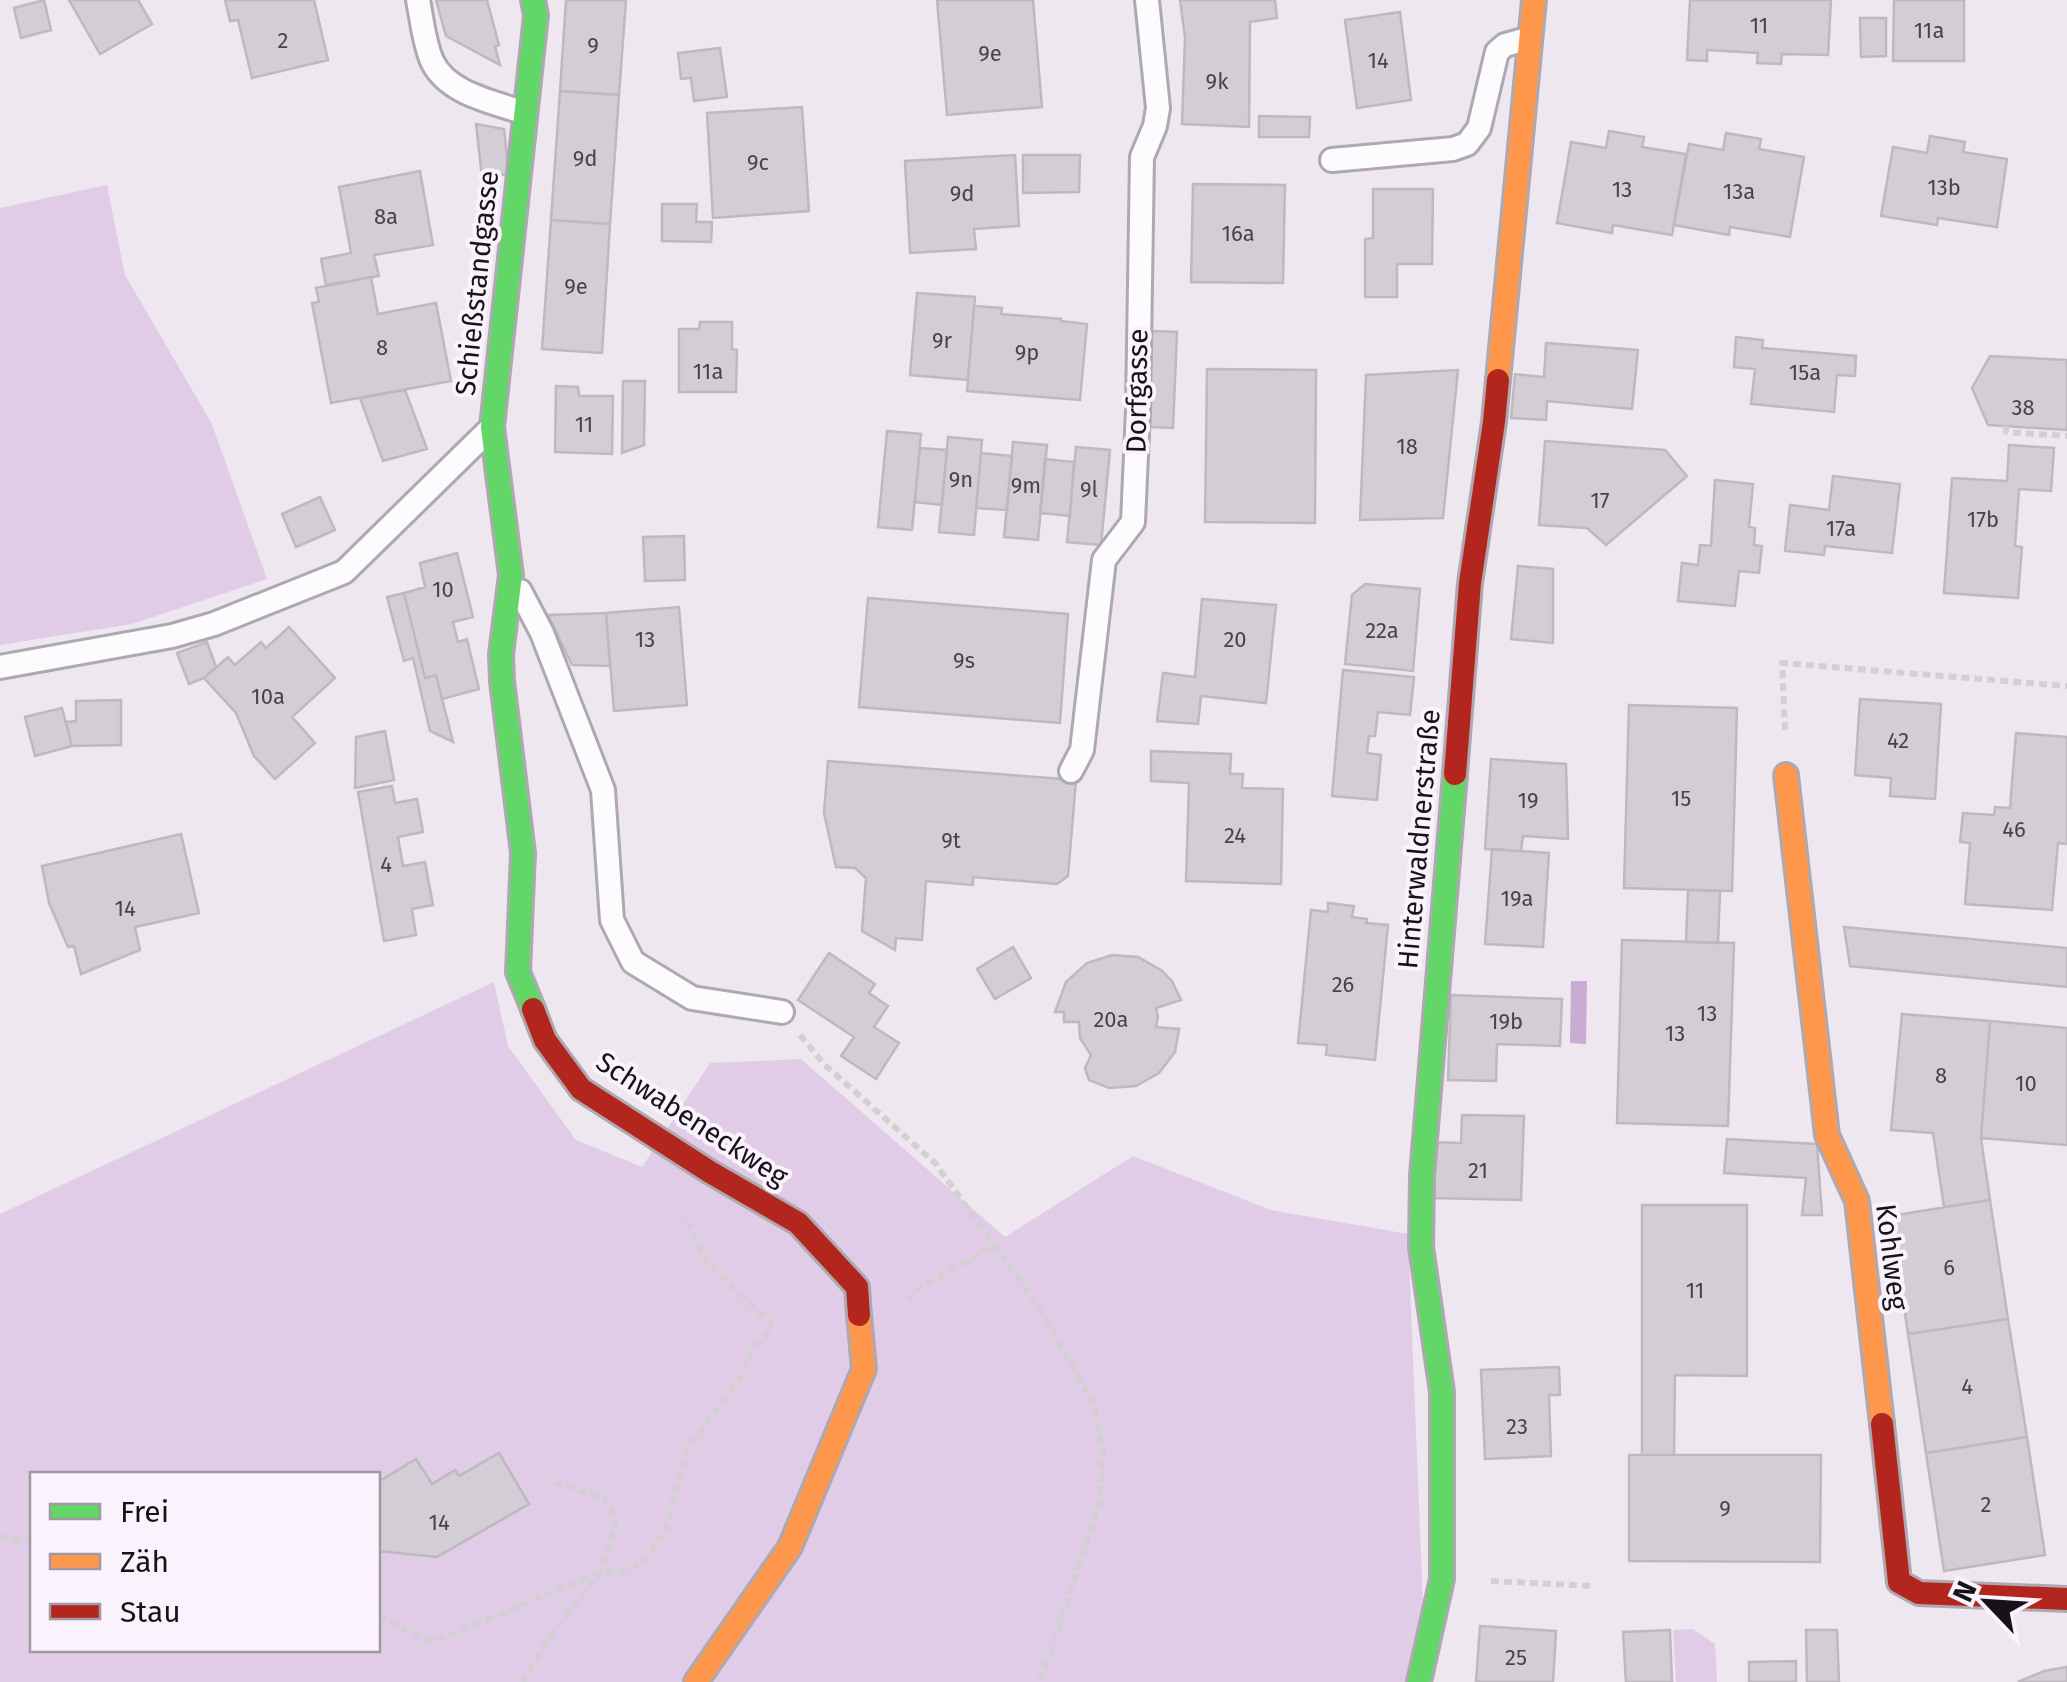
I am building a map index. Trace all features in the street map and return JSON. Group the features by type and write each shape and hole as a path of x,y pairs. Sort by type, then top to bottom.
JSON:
{"street":[{"name":"Schießstandgasse","path":"492,427 536,15 533,0"},
{"name":"Hinterwaldnerstraße","path":"1420,1682 1442,1579 1442,1392 1421,1248 1422,1176 1470,583 1494,422 1534,0"},
{"name":"Schwabeneckweg","path":"492,427 512,575 501,654 523,853 518,972 544,1040 581,1089 798,1223 856,1287 864,1370 790,1546 696,1682"},
{"name":"Kohlweg","path":"1786,775 1827,1135 1857,1201 1899,1582 1919,1593 2067,1598"}],"lane":[{"path":"418,0 430,58 440,75 458,88 525,114"},
{"name":"Dorfgasse","path":"1071,771 1082,750 1104,560 1133,522 1142,157 1158,108 1147,0"},
{"path":"1332,160 1453,149 1468,144 1479,128 1494,56 1505,45 1530,38"},
{"name":"Schießstandgasse","path":"0,667 172,636 214,624 344,572 492,427"},
{"path":"512,575 542,633 603,790 612,920 633,962 692,998 782,1012"}],"path":[{"path":"2006,426 2006,432 2067,436"},
{"path":"1786,775 1782,662 2067,686"},
{"path":"782,1012 824,1064 934,1163 1040,1309 1094,1405 1103,1452 1099,1502 1039,1682"},
{"path":"380,1618 433,1642 600,1572 622,1571 646,1561 666,1528 687,1449 740,1379 752,1350 768,1334 770,1323 706,1261 678,1203 703,1200 710,1172"},
{"path":"902,1308 916,1290 994,1246"},
{"path":"522,1682 551,1635 600,1572 616,1518 606,1500 545,1479"},
{"path":"0,1537 30,1542"},
{"path":"1442,1579 1594,1586"}],"shaded area":[{"path":"107,185 125,275 212,424 267,579 132,624 0,645 0,208"},
{"path":"1571,981 1587,981 1586,1044 1570,1043"},
{"path":"494,982 508,1046 576,1140 642,1167 710,1063 801,1059 1005,1237 1133,1156 1271,1210 1408,1234 1423,1605 1407,1682 0,1682 0,1214"},
{"path":"1693,1629 1715,1644 1717,1682 1676,1682 1673,1630"}],"building":[{"path":"44,0 51,30 21,38 14,8"},
{"path":"69,0 138,0 152,24 100,54"},
{"path":"225,0 314,0 328,60 252,78 238,20 230,21"},
{"path":"436,0 487,0 500,65 446,36"},
{"path":"566,0 626,0 619,95 560,91"},
{"path":"937,0 1033,0 1042,107 947,115"},
{"path":"1180,0 1275,0 1277,18 1250,22 1249,127 1182,124 1185,37"},
{"path":"1690,0 1831,0 1828,55 1782,54 1781,64 1757,63 1758,53 1707,50 1707,61 1687,60"},
{"path":"1894,0 1964,0 1964,61 1893,61"},
{"path":"1400,12 1411,100 1357,108 1345,20"},
{"path":"1860,18 1886,18 1886,56 1861,57"},
{"path":"720,48 727,97 694,101 691,78 681,79 678,53"},
{"path":"560,91 619,95 610,224 551,220"},
{"path":"802,107 809,211 713,218 707,113"},
{"path":"1259,116 1310,117 1309,137 1259,137"},
{"path":"476,124 504,129 509,174 482,177"},
{"path":"1609,131 1644,137 1642,147 1686,154 1672,235 1613,225 1612,233 1557,223 1571,142 1606,148"},
{"path":"1726,133 1761,139 1759,149 1804,157 1790,237 1730,227 1729,235 1674,225 1689,144 1723,150"},
{"path":"1930,136 1965,142 1963,152 2007,159 1997,227 1938,218 1937,225 1881,216 1893,147 1927,153"},
{"path":"1015,155 1019,226 974,229 976,249 910,253 905,161"},
{"path":"1023,155 1080,155 1079,192 1023,193"},
{"path":"420,171 433,245 374,255 379,276 326,285 321,259 351,253 339,187"},
{"path":"1193,184 1285,185 1283,283 1191,282"},
{"path":"1373,189 1433,189 1432,264 1397,264 1397,297 1365,297 1365,239 1373,238"},
{"path":"662,204 697,204 696,222 712,222 711,242 662,241"},
{"path":"551,220 610,224 602,353 542,349"},
{"path":"371,277 378,314 436,303 451,381 331,403 312,303 319,302 316,288"},
{"path":"917,293 975,297 968,380 910,375"},
{"path":"974,306 1002,308 1001,314 1087,324 1080,400 967,391"},
{"path":"700,322 732,322 732,349 737,350 736,392 679,392 679,329 699,329"},
{"path":"1152,331 1177,332 1173,428 1148,427"},
{"path":"1736,337 1763,340 1762,348 1856,356 1855,376 1837,375 1834,412 1751,404 1755,369 1734,367"},
{"path":"1546,343 1638,350 1632,409 1547,401 1546,420 1511,418 1515,374 1544,377"},
{"path":"1990,356 2067,360 2067,430 1988,425 1972,388"},
{"path":"1207,369 1316,370 1315,523 1205,522"},
{"path":"1458,370 1443,518 1360,520 1366,375"},
{"path":"623,381 645,381 644,445 622,453"},
{"path":"556,386 578,387 579,396 613,396 612,454 555,452"},
{"path":"405,390 427,449 383,461 360,398"},
{"path":"887,431 921,434 912,530 878,527"},
{"path":"948,437 982,440 974,535 939,532"},
{"path":"1545,441 1665,450 1687,476 1606,545 1587,528 1539,525"},
{"path":"1013,442 1047,445 1038,540 1004,537"},
{"path":"2009,445 2054,448 2051,491 2019,489 2015,546 2022,547 2018,598 1944,593 1952,478 2007,481"},
{"path":"1076,447 1110,450 1101,545 1067,542"},
{"path":"920,448 947,450 942,505 915,502"},
{"path":"981,453 1012,456 1007,510 976,508"},
{"path":"1045,459 1074,462 1070,516 1040,513"},
{"path":"1833,476 1900,484 1892,553 1825,546 1824,555 1785,551 1790,505 1829,510"},
{"path":"1715,480 1753,484 1749,527 1755,528 1754,545 1762,546 1759,573 1739,571 1735,606 1678,601 1682,563 1698,565 1700,545 1711,546"},
{"path":"320,497 335,530 296,547 282,514"},
{"path":"684,536 685,580 645,581 643,537"},
{"path":"457,553 473,617 453,622 458,642 467,639 479,689 442,699 436,675 425,678 404,593 425,587 420,563"},
{"path":"1518,566 1553,569 1553,643 1511,639"},
{"path":"1365,584 1420,589 1413,671 1345,664 1352,595"},
{"path":"404,593 425,678 436,675 453,742 430,731 413,658 404,661 387,597"},
{"path":"868,598 1068,614 1060,723 859,707"},
{"path":"1202,599 1276,605 1266,703 1201,696 1198,724 1157,721 1163,673 1195,677"},
{"path":"679,607 687,705 614,711 606,613"},
{"path":"606,613 610,666 572,665 548,615"},
{"path":"289,627 335,678 292,717 315,743 275,779 254,756 236,713 204,678 228,657 235,665 261,642 266,648"},
{"path":"207,642 216,667 189,684 177,653"},
{"path":"1343,670 1414,677 1410,715 1378,712 1375,736 1369,736 1367,753 1381,755 1377,800 1332,796"},
{"path":"1860,699 1941,704 1935,799 1890,796 1891,778 1855,775"},
{"path":"121,700 121,745 72,746 66,722 76,721 76,701"},
{"path":"1629,705 1737,708 1732,891 1624,888"},
{"path":"62,708 72,746 35,756 25,717"},
{"path":"385,731 394,780 355,788 356,737"},
{"path":"2016,733 2067,737 2067,844 2058,843 2052,910 1965,904 1970,843 1960,842 1963,813 1994,815 1995,807 2010,808"},
{"path":"1151,751 1231,754 1230,774 1243,774 1242,788 1283,789 1281,884 1186,881 1189,783 1151,781"},
{"path":"1491,759 1566,764 1568,839 1523,836 1521,851 1485,849"},
{"path":"828,761 1076,780 1068,876 1057,884 973,877 973,885 926,881 922,940 896,938 895,950 862,931 866,878 855,868 836,867 824,813"},
{"path":"392,786 395,803 417,799 423,832 398,837 403,866 425,862 433,905 412,909 416,935 384,941 358,792"},
{"path":"181,834 199,913 135,927 140,950 81,974 74,946 68,947 49,903 42,866"},
{"path":"1492,849 1549,853 1543,947 1485,944"},
{"path":"1688,890 1720,891 1718,943 1686,942"},
{"path":"1328,903 1354,906 1352,917 1388,925 1375,1060 1326,1055 1327,1045 1298,1043 1311,910 1328,912"},
{"path":"1844,927 2067,948 2067,987 1850,966"},
{"path":"1622,940 1734,943 1728,1126 1617,1123"},
{"path":"1013,947 1031,978 995,999 977,969"},
{"path":"829,953 875,984 869,993 888,1006 874,1027 899,1043 876,1079 841,1056 854,1037 798,1000"},
{"path":"1112,955 1138,957 1161,970 1172,981 1181,1000 1156,1008 1156,1027 1179,1029 1175,1052 1159,1073 1136,1086 1109,1088 1089,1080 1085,1068 1091,1055 1080,1038 1079,1022 1064,1022 1064,1012 1055,1012 1066,982 1087,963"},
{"path":"1451,995 1562,999 1560,1046 1497,1044 1496,1081 1448,1080"},
{"path":"1902,1014 1990,1021 1981,1138 1990,1200 1944,1207 1933,1133 1891,1130"},
{"path":"1990,1021 2067,1028 2067,1145 1981,1138"},
{"path":"1462,1115 1524,1116 1521,1200 1433,1198 1434,1142 1461,1143"},
{"path":"1727,1139 1817,1144 1822,1215 1802,1215 1806,1178 1724,1173"},
{"path":"1990,1200 2008,1319 1908,1334 1890,1216"},
{"path":"1642,1205 1747,1205 1747,1376 1675,1375 1674,1455 1642,1455"},
{"path":"2008,1319 2027,1437 1926,1453 1908,1334"},
{"path":"1559,1367 1560,1395 1549,1395 1551,1456 1485,1459 1481,1370"},
{"path":"2027,1437 2045,1555 1944,1571 1926,1453"},
{"path":"499,1453 529,1504 437,1557 380,1551 380,1481 416,1459 432,1484 455,1470 459,1476"},
{"path":"1629,1455 1821,1455 1820,1562 1629,1561"},
{"path":"1480,1626 1556,1631 1553,1682 1476,1682"},
{"path":"1670,1630 1672,1682 1626,1682 1623,1632"},
{"path":"1806,1630 1837,1630 1839,1682 1807,1682"},
{"path":"1796,1661 1796,1682 1749,1682 1749,1662"},
{"path":"2067,1667 2067,1682 2018,1682 2044,1671"}],"traffic: fast":[{"path":"533,0 536,15 492,427 511,575 501,654 523,853 518,972 533,1009"},
{"path":"1419,1682 1442,1579 1442,1392 1421,1247 1422,1176 1455,774"}],"traffic: slow":[{"path":"1498,380 1534,0"},
{"path":"1786,775 1827,1135 1857,1201 1882,1424"},
{"path":"696,1682 790,1547 864,1369 859,1315"}],"traffic: jam":[{"path":"1455,774 1470,583 1498,380"},
{"path":"533,1009 545,1040 581,1089 798,1223 857,1287 859,1315"},
{"path":"1882,1424 1899,1582 1919,1593 2067,1599"}]}
